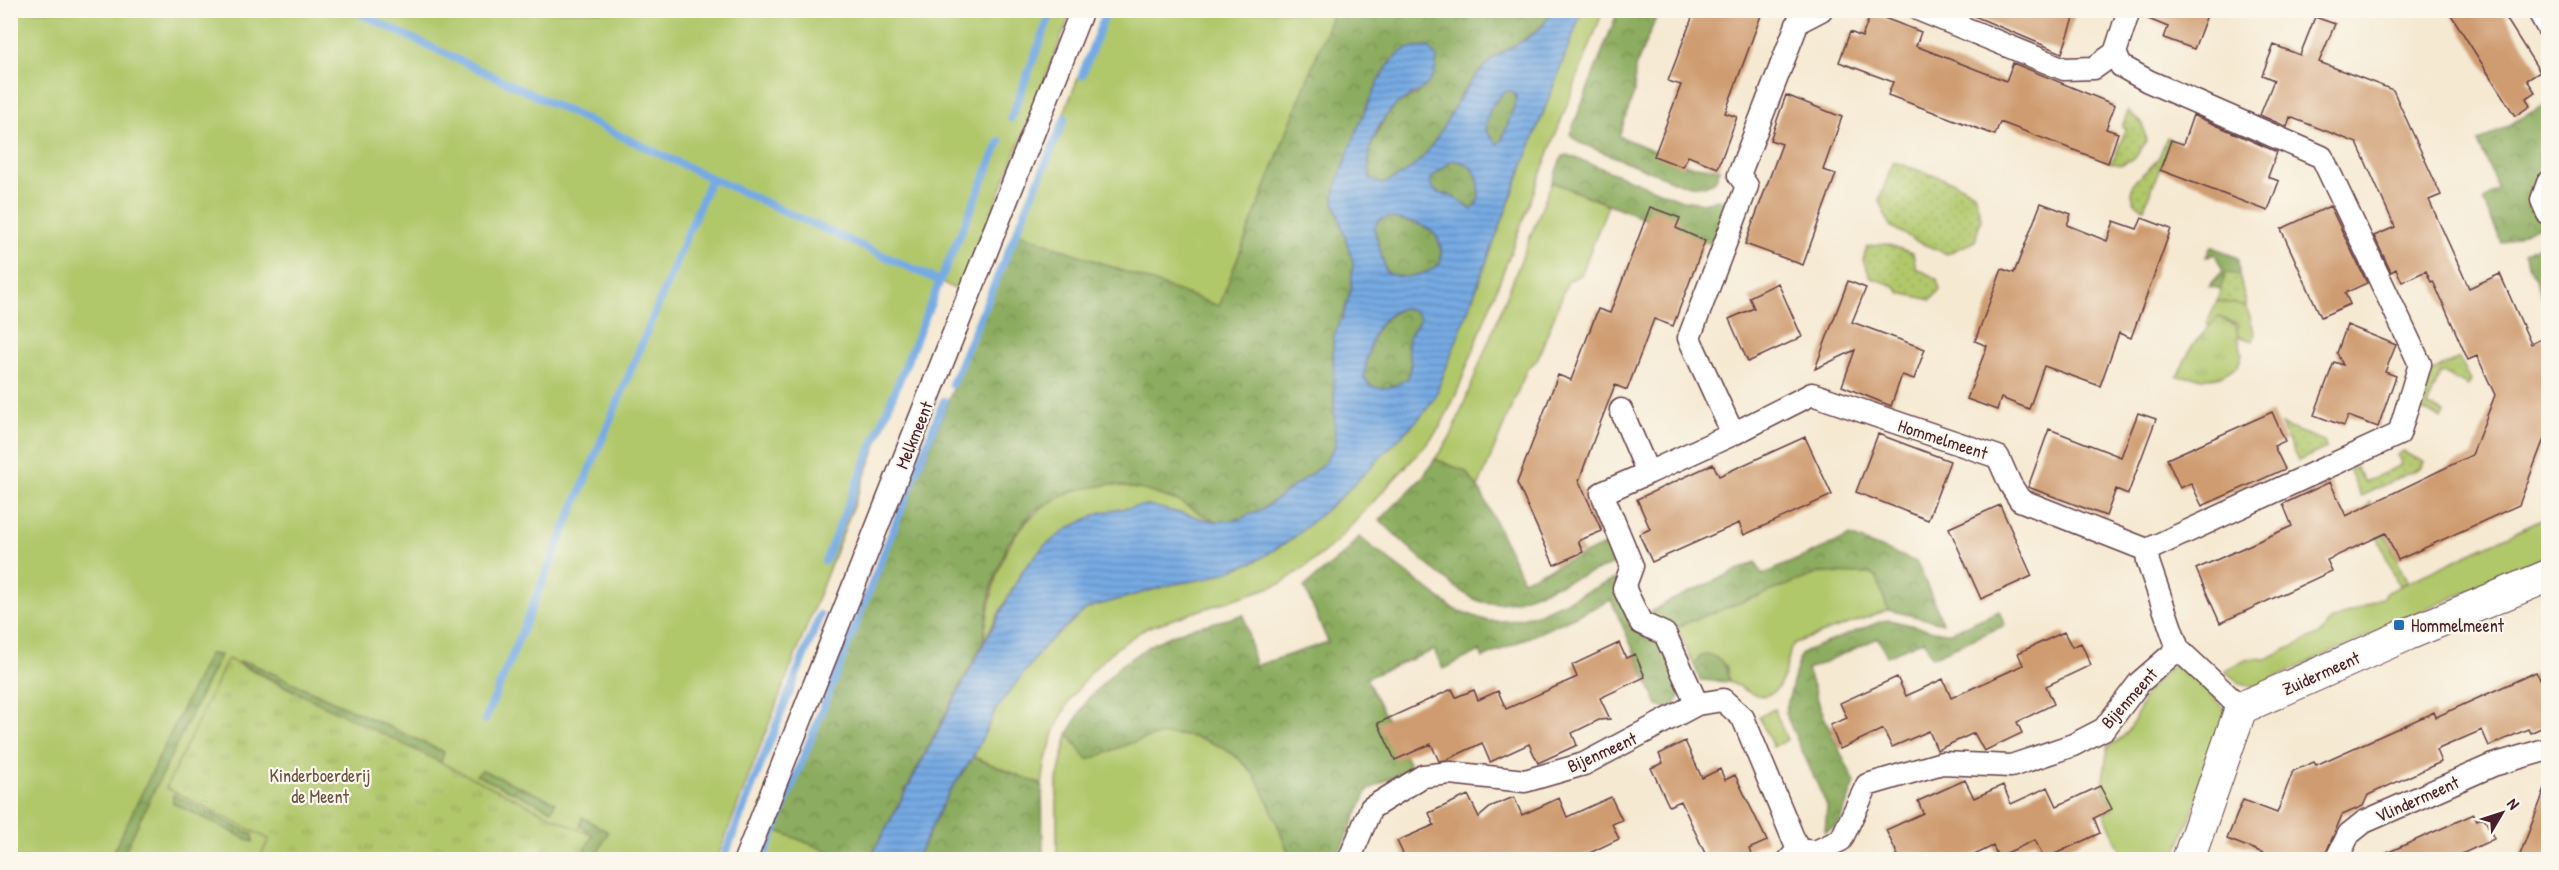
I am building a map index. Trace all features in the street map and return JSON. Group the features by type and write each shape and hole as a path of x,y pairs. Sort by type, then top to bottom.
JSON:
{"street":[{"name":"Melkmeent","path":"745,860 1082,10"},
{"path":"1698,704 1665,634 1641,623 1624,588 1632,566 1602,493 1733,434 1689,338 1747,186 1739,175 1798,22 1821,10"},
{"path":"1920,10 2064,69 2094,68 2115,53 2129,10"},
{"path":"2538,10 2548,28"},
{"path":"2115,53 2121,66 2148,81 2322,156 2420,364 2399,434 2147,550 2148,562 2178,649 2241,708 2188,860"},
{"path":"2548,183 2542,200 2548,214"},
{"name":"Hommelmeent","path":"1733,434 1812,394 1998,457 2020,500 2147,550"},
{"path":"1621,410 1648,473"},
{"name":"Zuidermeent","path":"2241,708 2408,634 2548,576"},
{"name":"Bijenmeent","path":"1349,860 1371,807 1423,776 1450,773 1525,781 1584,764 1698,704 1723,700 1743,718 1793,855 1815,852 1841,840 1867,785 1942,763 2011,766 2073,745 2104,729 2139,683 2178,649"},
{"name":"Vlindermeent","path":"2337,860 2349,834 2364,822 2493,765 2548,749"}],"green space":[{"path":"10,11 1072,11 960,292 940,281 717,859 11,859"},
{"path":"1105,11 1334,11 1219,307 1016,232"},
{"path":"1334,11 1551,11 1549,18 1536,32 1491,60 1461,94 1440,137 1418,164 1395,180 1382,184 1371,179 1367,166 1371,146 1385,117 1399,102 1417,95 1405,50 1334,201 1353,262 1351,290 1333,338 1335,446 1323,465 1264,508 1240,519 1217,522 1178,501 1144,490 1110,484 1072,491 1034,511 1008,543 991,589 983,642 870,859 847,859 776,830 1016,232 1219,306"},
{"path":"1582,11 1603,11 1456,395 1440,427 1425,446 1336,542 1280,584 1146,628 1115,649 1091,672 1071,698 1056,727 1046,759 1042,785 973,757 997,708 1046,644 1088,608 1170,585 1209,578 1256,561 1292,539 1342,496 1423,414 1435,397"},
{"path":"1618,11 1659,11 1635,68 1634,93 1619,136 1688,165 1720,169 1715,181 1705,186 1681,184 1578,142 1570,134"},
{"path":"1505,91 1512,91 1516,95 1516,101 1502,140 1497,144 1486,131 1487,124 1491,109"},
{"path":"2548,103 2548,141 2539,169 2534,201 2543,224 2502,243 2483,201 2498,188 2478,142"},
{"path":"2128,111 2143,124 2146,142 2135,158 2120,165 2109,162 2115,156 2126,129 2122,127"},
{"path":"2167,137 2171,140 2144,208 2135,203 2132,188 2137,178 2157,160"},
{"path":"1568,155 1682,200 1703,203 1721,199 1725,203 1726,210 1711,244 1552,182 1562,156"},
{"path":"1453,160 1470,166 1475,172 1479,196 1472,210 1452,196 1439,193 1431,187 1431,179"},
{"path":"1893,162 1954,182 1974,193 1981,218 1975,241 1947,254 1916,241 1890,226 1879,201"},
{"path":"1552,182 1608,205 1581,275 1568,281 1537,360 1527,369 1478,488 1465,471 1435,459 1451,436"},
{"path":"1388,217 1419,224 1435,234 1441,251 1440,264 1414,276 1399,277 1386,272 1374,227 1379,220"},
{"path":"2548,240 2548,309 2524,253"},
{"path":"1886,244 1913,253 1916,268 1937,279 1940,290 1931,300 1900,293 1895,286 1871,278 1863,260 1867,247"},
{"path":"2211,246 2238,258 2239,275 2226,274 2221,289 2209,286 2223,271 2215,254 2206,257"},
{"path":"2226,273 2239,275 2247,307 2217,300"},
{"path":"2217,300 2247,307 2255,335 2253,341 2235,335 2239,324 2218,317 2214,327 2207,324"},
{"path":"1402,308 1413,310 1421,318 1408,348 1411,363 1408,378 1390,387 1371,387 1364,377 1373,336 1384,320"},
{"path":"2218,317 2236,325 2242,354 2238,366 2217,378 2177,377 2192,346"},
{"path":"2459,358 2471,380 2468,386 2441,372 2427,406 2444,413 2442,418 2414,407 2422,376"},
{"path":"2281,425 2324,441 2326,448 2298,461"},
{"path":"2403,452 2424,462 2422,467 2361,496 2349,469 2356,467 2365,482 2401,465 2398,455"},
{"path":"1435,459 1465,471 1481,492 1523,580 1614,541 1619,562 1515,601 1490,603 1472,598 1430,566 1380,520 1422,478"},
{"path":"1110,484 1144,490 1178,501 1217,522 1147,505 1023,570 983,642 997,573 1015,535 1047,504 1070,492"},
{"path":"2370,502 2407,582 2399,586 2365,509"},
{"path":"2548,517 2548,555 2254,687 2241,684 2225,671 2243,661 2254,658 2266,659 2320,634 2330,621"},
{"path":"1850,536 1917,562 1943,623 1888,610 1877,578 1870,574 1819,573 1670,629 1645,615 1670,601 1756,562 1762,575"},
{"path":"1359,537 1454,609 1488,621 1509,621 1537,614 1615,579 1661,642 1681,693 1679,699 1667,709 1658,705 1611,600 1483,658 1480,651 1443,669 1434,650 1366,678 1411,767 1368,790 1336,859 1291,859 1259,783 1240,760 1216,744 1187,736 1157,736 1131,743 1088,760 1068,734 1087,700 1120,666 1152,644 1187,629 1244,615 1255,666 1328,642 1304,587 1347,551"},
{"path":"1819,573 1870,574 1877,578 1888,610 1795,643 1791,648 1781,683 1770,694 1761,696 1729,682 1727,666 1700,657 1694,665 1676,627"},
{"path":"1999,611 2005,625 1932,657 1924,640 1887,656 1878,638 1807,670 1826,722 1855,783 1839,824 1825,832 1827,806 1785,713 1800,656 1805,651 1882,621 1890,620 1939,632 1951,632"},
{"path":"209,654 220,655 121,859 110,859"},
{"path":"1706,655 1723,663 1729,682 1700,680 1694,665 1699,657"},
{"name":"Kinderboerderij de Meent","path":"228,659 592,836 580,859 259,859 269,839 166,788"},
{"path":"238,662 250,663 444,752 440,765"},
{"path":"2174,664 2181,664 2194,674 2230,715 2174,859 2124,859 2104,813 2113,809 2102,785 2108,747 2128,732 2149,690"},
{"path":"1774,709 1787,740 1773,747 1759,717"},
{"path":"1068,734 1088,759 1157,736 1187,736 1216,744 1240,760 1259,783 1291,859 1057,860 1057,780"},
{"path":"973,757 1042,785 1043,859 916,860 948,794"},
{"path":"482,770 555,802 552,810 476,775"},
{"path":"173,795 253,835 253,842 173,803"},
{"path":"582,817 608,832 595,859 581,859 593,834 580,826"},
{"path":"776,830 847,859 764,860"}],"water":[{"path":"1551,11 1582,11 1435,397 1423,414 1342,496 1292,539 1256,561 1209,578 1170,585 1088,608 1046,644 997,708 973,757 948,794 916,859 870,859 1023,570 1043,547 1069,528 1101,512 1147,505 1217,522 1240,519 1264,508 1323,465 1335,446 1333,338 1351,290 1353,262 1334,201 1335,189 1374,91 1394,58 1405,50 1429,47 1437,58 1431,80 1390,111 1374,138 1370,149 1369,169 1371,179 1382,184 1401,175 1428,151 1464,91 1492,59 1534,34 1547,20","holes":["1505,91 1512,91 1516,95 1516,101 1502,140 1497,144 1486,131 1487,119 1493,104","1453,160 1468,165 1475,172 1479,184 1479,196 1472,210 1452,196 1439,193 1431,186 1431,179","1388,217 1410,222 1435,234 1441,252 1440,264 1414,276 1399,277 1386,272 1374,228 1379,220","1402,308 1413,310 1421,318 1409,336 1408,348 1411,363 1408,378 1390,387 1371,387 1364,377 1370,346 1378,327 1392,313"]}],"building":[{"path":"1695,10 1763,10 1725,113 1737,117 1718,168 1688,156 1683,167 1654,156 1681,85 1668,81"},
{"path":"1960,10 2077,10 2062,53"},
{"path":"2142,10 2209,10 2194,49 2164,38 2168,27 2141,16"},
{"path":"2448,10 2501,10 2540,72 2527,80 2535,92 2526,98 2530,106 2515,116"},
{"path":"1871,13 1921,32 1916,46 2006,81 2013,63 2115,105 2106,129 2118,133 2108,163 2000,122 1995,135 1888,95 1893,82 1839,62 1850,32 1862,37"},
{"path":"2315,17 2335,24 2319,62 2393,90 2441,195 2429,200 2469,288 2500,274 2531,344 2543,338 2548,349 2548,428 2519,505 2398,560 2386,533 2327,560 2332,571 2220,623 2196,569 2292,526 2283,504 2330,482 2346,516 2472,455 2495,395 2477,356 2468,360 2433,281 2431,282 2426,271 2402,282 2396,269 2391,272 2374,236 2395,227 2357,143 2290,117 2287,127 2260,115 2274,80 2262,75 2274,45 2300,55"},
{"path":"1786,95 1842,117 1823,170 1836,174 1803,265 1745,244 1782,144 1770,140"},
{"path":"2193,115 2277,152 2268,177 2279,181 2268,211 2160,170 2171,140 2183,144"},
{"path":"2041,203 2071,214 2067,225 2107,241 2114,221 2137,229 2142,218 2171,229 2131,338 2119,333 2100,386 2044,366 2029,409 2001,398 1997,410 1967,399 1987,346 1975,341 2002,269 2014,273"},
{"path":"2330,206 2367,283 2345,293 2350,304 2321,317 2281,229"},
{"path":"1650,207 1680,218 1676,228 1705,241 1673,326 1654,319 1627,390 1615,385 1579,481 1602,531 1578,541 1583,552 1554,565 1517,483 1558,375 1571,380 1598,309 1610,313"},
{"path":"1848,281 1866,288 1852,322 1925,349 1914,379 1902,375 1891,406 1842,386 1855,350 1815,369"},
{"path":"1778,283 1802,337 1748,362 1729,319 1754,308 1749,297"},
{"path":"2347,325 2396,345 2385,372 2396,376 2378,427 2348,416 2344,426 2314,415 2334,362 2343,365 2337,353"},
{"path":"2272,412 2285,441 2274,446 2285,469 2202,506 2191,483 2180,488 2167,459"},
{"path":"2138,413 2156,419 2128,494 2116,489 2106,516 2028,487 2049,429 2121,457"},
{"path":"1878,434 1950,461 1928,520 1856,492"},
{"path":"1805,437 1832,495 1744,535 1739,523 1652,562 1639,534 1650,529 1637,499 1713,464 1719,476"},
{"path":"2000,505 2032,576 1981,599 1949,528"},
{"path":"2064,632 2072,647 2081,643 2091,665 2046,686 2054,704 2017,722 2022,733 1984,751 1974,733 1937,750 1929,731 1892,747 1883,729 1840,749 1830,725 1847,718 1840,703 1897,677 1906,696 1943,679 1951,698 2023,665 2018,653"},
{"path":"1619,643 1626,658 1635,654 1645,677 1600,698 1610,719 1599,720 1572,733 1577,745 1538,763 1529,744 1490,762 1482,743 1446,760 1439,761 1431,744 1395,760 1378,723 1452,689 1456,697 1474,690 1478,700 1498,691 1506,709 1577,677 1572,665"},
{"path":"2536,672 2540,679 2548,675 2548,725 2530,733 2528,729 2489,746 2482,730 2436,750 2441,762 2368,795 2363,806 2342,815 2323,860 2264,860 2266,854 2227,839 2243,800 2277,813 2293,771 2314,762 2316,765 2434,712 2436,717"},
{"path":"1685,741 1702,778 1720,769 1725,780 1735,775 1767,841 1749,849 1753,860 1708,860 1681,801 1669,806 1651,768 1663,763 1659,754"},
{"path":"1965,780 1974,798 2003,785 2011,804 2048,787 2057,806 2100,786 2112,809 2094,818 2100,833 2044,859 2035,840 1998,857 1993,846 1964,860 1900,860 1886,830 1923,813 1918,801"},
{"path":"2547,784 2548,860 2518,860"},
{"path":"1468,795 1479,817 1492,806 1514,797 1522,815 1559,798 1567,817 1611,797 1622,820 1612,824 1619,839 1575,860 1406,860 1397,841 1434,825 1429,813"},
{"path":"2474,814 2477,820 2484,817 2494,839 2449,860 2371,860"}],"waterway":[{"path":"352,10 711,178 940,281 1000,141"},
{"path":"1011,118 1052,10"},
{"path":"1082,75 1107,10"},
{"path":"952,384 1065,118"},
{"path":"485,720 711,178"},
{"path":"825,561 940,281"},
{"path":"763,860 944,401"},
{"path":"723,860 820,615"}],"place":[{"name":"Hommelmeent","path":"2399,625"}]}
